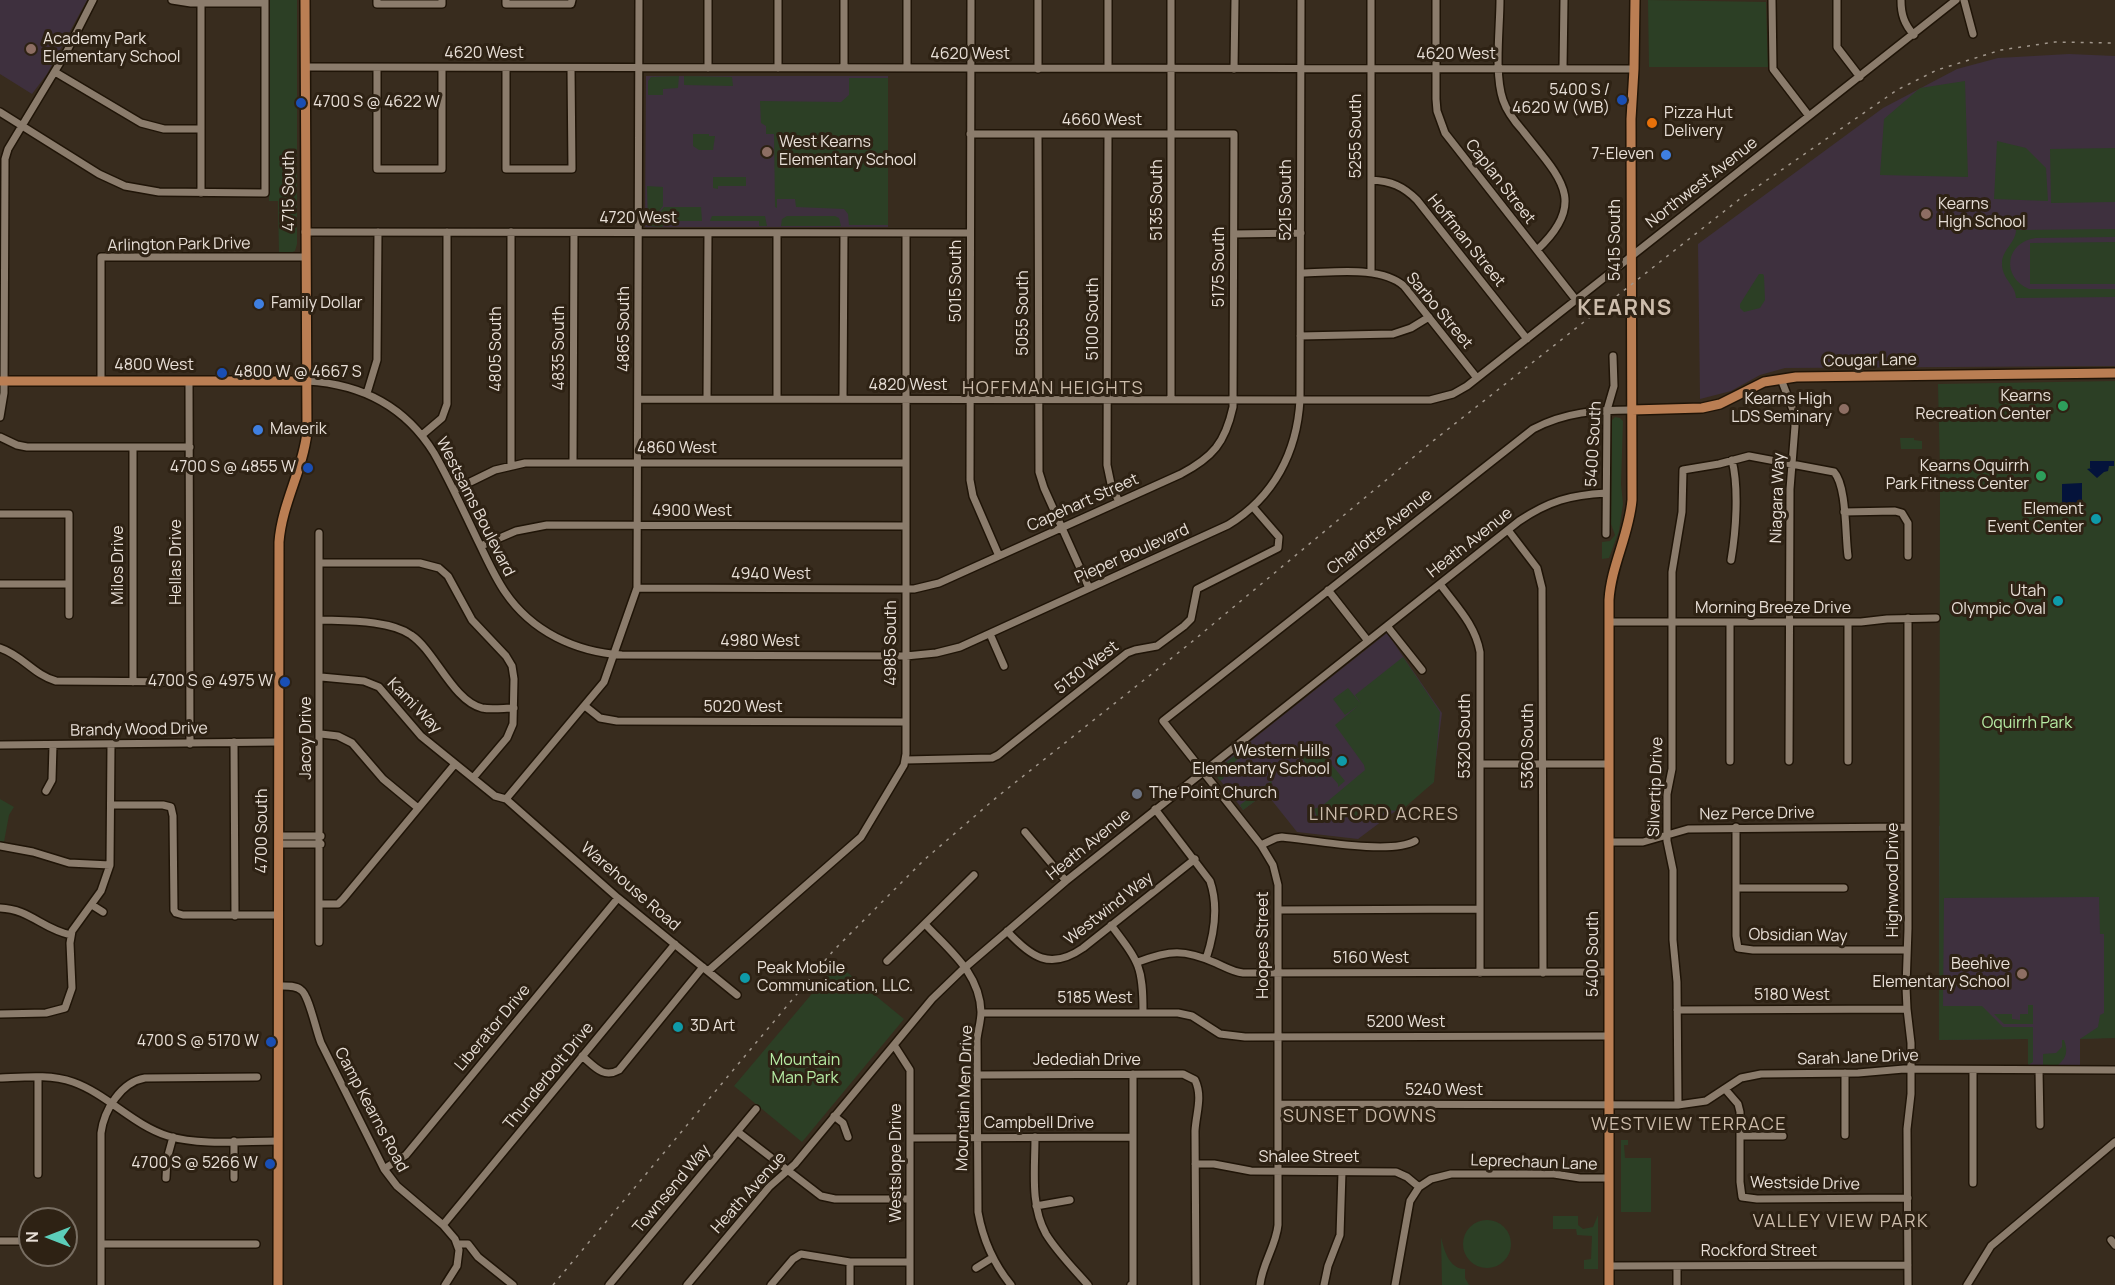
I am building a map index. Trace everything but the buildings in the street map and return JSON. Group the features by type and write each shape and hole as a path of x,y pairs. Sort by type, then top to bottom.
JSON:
{"main road":[{"name":"4715 South","path":"305,0 307,381"},
{"name":"5415 South","path":"1609,622 1611,582 1630,514 1631,119 1635,0"},
{"name":"Cougar Lane","path":"1632,410 1702,408 1719,404 1764,382 1781,379 2115,373"},
{"name":"4800 West","path":"2,381 307,381"},
{"name":"4700 South","path":"278,1285 280,528 302,460 307,432 307,381"},
{"name":"5400 South","path":"1609,622 1609,1285"}],"street":[{"path":"0,417 3,402 4,168 8,149 55,72 93,0"},
{"path":"0,112 99,174 125,186 152,192 265,193 265,2 201,3 172,0"},
{"name":"4865 South","path":"506,799 604,682 637,588 639,0"},
{"path":"708,0 708,68"},
{"path":"778,0 778,68"},
{"path":"844,0 844,68"},
{"path":"907,0 907,68"},
{"name":"5015 South","path":"971,0 971,488 999,556"},
{"path":"1038,0 1038,69"},
{"path":"1108,0 1108,69"},
{"name":"5135 South","path":"1171,0 1171,399"},
{"path":"1234,69 1235,0"},
{"name":"5215 South","path":"1300,400 1301,0"},
{"name":"5255 South","path":"1371,0 1371,273"},
{"name":"Caplan Street","path":"1436,0 1437,111 1445,133 1576,300"},
{"path":"1500,0 1499,69 1501,91 1506,108 1553,169 1559,178 1564,195 1562,221 1551,237 1537,250"},
{"path":"1563,68 1564,0"},
{"path":"1772,0 1773,69 1809,116"},
{"path":"1837,0 1837,47 1860,77"},
{"path":"1901,0 1901,14 1907,27 1914,34"},
{"name":"Northwest Avenue","path":"1430,400 1453,394 1478,378 1956,0"},
{"path":"1964,0 1974,34"},
{"path":"377,2 442,2"},
{"path":"506,2 572,2"},
{"path":"201,3 201,193"},
{"name":"4620 West","path":"305,67 1634,69"},
{"path":"377,68 377,169 442,169 442,68"},
{"path":"506,68 506,169 572,169 572,68"},
{"path":"55,72 141,123 164,129 201,129"},
{"name":"4660 West","path":"970,134 1234,134"},
{"name":"5055 South","path":"1038,134 1039,472 1089,588"},
{"name":"5100 South","path":"1108,134 1108,474 1119,502"},
{"name":"5175 South","path":"1234,134 1234,399"},
{"name":"Hoffman Street","path":"1371,180 1390,182 1412,195 1527,339"},
{"name":"4720 West","path":"305,232 970,233"},
{"path":"367,393 377,360 378,232"},
{"path":"422,435 442,418 447,404 447,232"},
{"name":"4805 South","path":"511,232 511,466"},
{"name":"4835 South","path":"573,463 574,232"},
{"path":"707,399 708,233"},
{"path":"777,233 777,399"},
{"path":"843,399 844,233"},
{"name":"4985 South","path":"582,1056 602,1073 611,1074 619,1070 706,969 861,837 899,776 906,760 906,233"},
{"path":"1234,234 1300,233"},
{"name":"Arlington Park Drive","path":"101,381 101,257 306,257"},
{"name":"Sarbo Street","path":"1300,273 1371,273 1384,274 1397,280 1478,378"},
{"path":"1300,336 1384,335 1402,332 1429,317"},
{"name":"5400 South","path":"1606,534 1607,410 1614,386 1613,356"},
{"name":"Niagara Way","path":"1781,379 1795,417 1791,465 1789,761"},
{"name":"Hellas Drive","path":"189,381 190,744"},
{"name":"Westsams Boulevard","path":"307,381 341,385 367,393 400,413 422,435 435,453 505,592 524,615 568,644 590,651 614,654"},
{"name":"4820 West","path":"638,399 1430,400"},
{"name":"Capehart Street","path":"906,589 939,583 1181,474 1207,458 1223,439 1229,426 1234,399"},
{"name":"Pieper Boulevard","path":"906,656 946,651 990,634 1217,530 1253,507 1276,480 1285,465 1298,426 1300,400"},
{"name":"Charlotte Avenue","path":"1163,721 1533,429 1567,414 1632,410"},
{"path":"0,437 17,446 27,447 190,447"},
{"name":"Milos Drive","path":"133,447 133,682"},
{"path":"1731,560 1735,509 1732,460 1755,456 1834,472 1840,480 1842,489 1848,556"},
{"name":"Silvertip Drive","path":"1678,1105 1673,870 1667,834 1667,794 1672,769 1672,572 1682,512 1683,470 1732,460"},
{"name":"4860 West","path":"454,490 495,470 525,463 906,463"},
{"name":"Heath Avenue","path":"687,1285 932,999 1007,931 1155,809 1508,530 1530,514 1559,499 1581,494 1606,493"},
{"name":"5130 West","path":"906,760 986,759 998,755 1127,653 1157,646 1172,636 1191,619 1197,589 1276,551 1280,544 1277,534 1253,507"},
{"path":"1844,512 1895,511 1902,513 1908,524 1908,556"},
{"path":"0,514 69,514 69,615"},
{"name":"4900 West","path":"481,546 516,531 537,526 906,526"},
{"name":"5360 South","path":"1508,530 1537,568 1542,588 1543,973"},
{"name":"Jacoy Drive","path":"319,942 320,533"},
{"path":"320,563 420,563 439,568 448,576 472,620 506,656 512,666 514,679 513,724 511,731 473,778"},
{"path":"0,584 68,584"},
{"name":"5320 South","path":"1440,584 1468,620 1478,644 1480,660 1480,973"},
{"name":"4940 West","path":"637,588 906,589"},
{"path":"1328,590 1368,641"},
{"name":"Highwood Drive","path":"1908,618 1907,1009 1911,1043 1911,1094 1907,1129 1908,1285"},
{"name":"Morning Breeze Drive","path":"1609,622 1848,622 1936,618"},
{"path":"321,620 387,626 402,630 417,640 451,684 471,702 482,708 514,708"},
{"path":"1730,622 1730,761"},
{"path":"1848,622 1848,761"},
{"path":"1387,626 1422,670"},
{"path":"990,634 1004,666"},
{"path":"0,648 16,656 45,678 56,681 190,682"},
{"name":"4980 West","path":"614,654 906,656"},
{"name":"Kami Way","path":"321,677 364,681 379,687 421,736 495,796 506,799"},
{"name":"5020 West","path":"585,706 600,718 611,721 906,722"},
{"name":"Hoopes Street","path":"1163,721 1261,845 1269,857 1276,876 1278,910 1277,1233 1263,1268 1260,1285"},
{"path":"321,734 339,736 352,743 383,779 418,808"},
{"path":"234,742 235,916"},
{"name":"Brandy Wood Drive","path":"0,745 278,742"},
{"path":"46,791 52,780 53,745"},
{"path":"0,1014 46,1013 64,1008 71,994 71,934 76,923 105,885 110,866 111,745"},
{"path":"320,904 338,903 344,899 455,764"},
{"path":"1480,764 1609,764"},
{"name":"Warehouse Road","path":"506,799 618,898 737,995"},
{"path":"111,805 171,807 174,816 174,910 181,915 278,915"},
{"path":"1155,809 1195,859 1210,882 1213,893 1214,927 1206,959"},
{"name":"Obsidian Way","path":"1736,827 1736,936 1738,948 1753,950 1907,950"},
{"name":"Nez Perce Drive","path":"1609,842 1643,842 1688,829 1908,827"},
{"path":"1025,832 1066,881"},
{"path":"1261,845 1282,837 1368,846 1402,846 1415,841"},
{"path":"279,840 321,840"},
{"path":"0,846 33,852 69,863 110,866"},
{"name":"Westwind Way","path":"1007,931 1029,953 1052,960 1068,957 1195,859"},
{"path":"887,961 974,875"},
{"path":"1736,888 1844,888"},
{"name":"Liberator Drive","path":"384,1169 406,1155 618,898"},
{"path":"92,904 103,912"},
{"path":"0,908 23,912 49,929 71,934"},
{"path":"1278,910 1480,909"},
{"name":"Mountain Men Drive","path":"925,924 966,967 978,989 981,1013 977,1039 978,1212 985,1242 992,1258 1011,1285"},
{"path":"1111,925 1138,962 1142,981 1143,1012"},
{"name":"Thunderbolt Drive","path":"443,1225 675,944"},
{"name":"5160 West","path":"1138,962 1176,951 1206,959 1237,972 1609,972"},
{"name":"Camp Kearns Road","path":"278,986 296,987 307,996 317,1034 384,1169 397,1186 452,1233 458,1244 468,1244 478,1257 513,1285"},
{"name":"5180 West","path":"1677,1010 1907,1009"},
{"name":"5185 West","path":"981,1013 1185,1014 1205,1024"},
{"name":"5200 West","path":"1205,1024 1216,1032 1226,1035 1278,1037 1609,1036"},
{"name":"Westslope Drive","path":"894,1045 910,1070 910,1285"},
{"name":"Sarah Jane Drive","path":"1609,1105 1678,1105 1706,1101 1733,1082 1750,1075 1911,1069 2115,1070"},
{"path":"2039,1070 2040,1125"},
{"path":"1973,1071 1973,1184"},
{"path":"1845,1073 1845,1135"},
{"path":"1131,1285 1133,1284 1133,1074"},
{"name":"Jedediah Drive","path":"977,1075 1183,1074 1195,1080 1199,1093 1196,1164"},
{"path":"0,1077 38,1077 72,1082 155,1131 173,1137 191,1141 278,1141"},
{"path":"38,1077 38,1173"},
{"path":"101,1285 101,1133 104,1119 112,1104 125,1087 141,1078 257,1077"},
{"name":"Westside Drive","path":"1725,1089 1738,1104 1742,1197 1758,1199 1908,1198"},
{"name":"5240 West","path":"1278,1104 1609,1105"},
{"name":"Townsend Way","path":"609,1285 756,1109"},
{"path":"834,1116 843,1123 848,1137"},
{"path":"738,1132 816,1193 827,1198 910,1199"},
{"path":"1740,1136 1784,1136"},
{"path":"166,1178 166,1159 173,1137"},
{"path":"1035,1137 1036,1206 1046,1233 1088,1285"},
{"name":"Campbell Drive","path":"910,1138 1133,1137"},
{"path":"234,1141 234,1178"},
{"path":"1967,1285 1991,1246 2115,1142"},
{"path":"1196,1164 1196,1285"},
{"name":"Shalee Street","path":"1196,1164 1214,1164 1251,1172 1396,1173 1407,1177 1419,1187"},
{"path":"1324,1285 1328,1266 1340,1235 1342,1172"},
{"name":"Leprechaun Lane","path":"1419,1187 1438,1176 1451,1174 1554,1174 1587,1179 1609,1178"},
{"path":"1395,1285 1407,1211 1419,1187"},
{"path":"1036,1206 1070,1200"},
{"path":"0,1241 18,1241"},
{"path":"101,1244 256,1244"},
{"path":"445,1285 457,1266 458,1244"},
{"path":"771,1285 793,1259 801,1254 850,1262 910,1262"},
{"path":"976,1268 992,1258"},
{"path":"850,1262 850,1285"},
{"name":"Rockford Street","path":"1609,1266 1908,1265"},
{"path":"1677,1266 1677,1285"}],"shaded area":[{"name":"Academy Park Elementary School","path":"0,0 87,0 47,74 32,94 0,74"},
{"name":"Kearns High School","path":"2069,54 2115,56 2115,366 1785,368 1760,375 1731,391 1700,399 1698,244 1883,108 1957,69 1998,58"},
{"name":"West Kearns Elementary School","path":"646,76 888,76 888,227 645,227"},
{"path":"1387,633 1442,713 1433,783 1358,839 1297,832 1266,793 1243,810 1213,771"},
{"name":"Beehive Elementary School","path":"2105,825 2104,1038 2080,1039 2080,1067 2028,1067 2028,1039 1939,1040 1939,826"}],"green space":[{"path":"270,0 297,0 297,244 295,251 288,254 279,254 278,201 269,201"},
{"path":"1648,0 1766,2 1768,67 1649,67"},
{"path":"679,76 678,88 663,89 663,95 648,95 648,81 651,77"},
{"path":"684,76 732,77 733,86 684,85"},
{"path":"849,78 888,78 888,225 849,225 848,214 844,209 796,207 795,199 777,199 777,208 775,207 774,134 766,134 766,126 761,123 760,101 841,102 849,95"},
{"path":"1965,81 1968,177 1880,175 1884,119 1920,88"},
{"path":"693,134 715,136 713,150 699,150 693,146"},
{"path":"1997,141 2026,148 2046,168 2048,201 1994,199"},
{"path":"2115,148 2115,202 2051,203 2050,149"},
{"path":"713,177 746,177 746,186 713,188"},
{"path":"647,186 663,187 663,206 648,225"},
{"path":"664,207 701,207 702,221 667,221 662,227 649,226"},
{"path":"712,216 765,216 767,226 759,226 759,221 710,221"},
{"path":"787,216 835,216 839,218 841,226 781,226 782,219"},
{"path":"2115,229 2115,237 2036,238 2018,246 2010,260 2014,277 2029,289 2115,289 2115,297 2016,298 2014,289 2002,268 2002,262 2016,230"},
{"path":"2115,242 2115,284 2030,284 2030,243"},
{"path":"1759,274 1764,276 1765,300 1760,308 1744,312 1740,304"},
{"name":"Oquirrh Park","path":"2115,381 2115,1038 2080,1039 2098,1027 2100,1015 2104,1013 2104,934 2100,934 2099,897 1944,898 1943,1006 1982,1006 2003,1027 2033,1027 2033,1062 2028,1065 2028,1039 1939,1040 1940,471 1938,384"},
{"path":"1615,417 1623,421 1621,484 1623,504 1619,531 1609,558 1602,559 1602,542 1610,541 1615,535 1611,524 1612,420"},
{"path":"1900,438 1914,438 1914,440 1922,441 1922,449 1901,449"},
{"path":"1403,657 1440,712 1434,782 1403,809 1386,810 1376,820 1353,821 1350,815 1340,820 1318,820 1314,809 1322,806 1365,770 1364,765 1335,725 1359,705 1345,715 1333,699 1348,688 1361,704 1355,695"},
{"path":"1249,744 1252,748 1221,773 1224,778 1220,781 1214,772"},
{"path":"1316,745 1345,781 1338,787 1326,770 1320,770 1317,778 1301,757"},
{"path":"1271,781 1272,783 1268,786 1270,790 1243,810 1240,805"},
{"path":"0,799 14,807 9,815 4,842 0,842"},
{"name":"Mountain Man Park","path":"837,964 904,1019 802,1142 734,1086"},
{"path":"2028,1005 2033,1005 2033,1024 2004,1024 1994,1014 2012,1014 2012,1019 2020,1020 2020,1014 2028,1014"},
{"path":"2062,1040 2066,1047 2063,1060 2058,1065 2043,1065 2043,1054 2056,1053 2062,1047"},
{"path":"1621,1140 1628,1140 1628,1145 1624,1145 1625,1158 1651,1158 1651,1212 1621,1212"},
{"path":"1598,1215 1598,1269 1584,1269 1584,1260 1591,1259 1592,1236 1577,1235 1576,1229 1553,1229 1553,1216 1578,1216 1578,1225 1583,1229 1593,1227"},
{"path":"1482,1220 1492,1220 1504,1227 1511,1239 1511,1249 1504,1261 1492,1268 1482,1268 1467,1257 1463,1249 1463,1239 1474,1224"},
{"path":"1441,1237 1451,1262 1465,1269 1465,1278 1469,1285 1442,1285"}],"water":[{"path":"2090,461 2114,461 2114,466 2109,466 2108,471 2097,478 2087,469 2092,468 2090,468"},
{"path":"2082,483 2082,503 2062,503 2062,484"}],"railway":[{"path":"553,1285 833,951 924,860 997,797 1188,645 1433,441 1741,198 1897,90 1937,70 2001,50 2055,42 2115,43"}],"place":[{"name":"Academy Park Elementary School","path":"31,49"},
{"name":"5400 S / 4620 W (WB)","path":"1622,100"},
{"name":"4700 S @ 4622 W","path":"301,103"},
{"name":"Pizza Hut Delivery","path":"1652,123"},
{"name":"West Kearns Elementary School","path":"767,152"},
{"name":"7-Eleven","path":"1666,155"},
{"name":"Kearns High School","path":"1926,214"},
{"name":"Family Dollar","path":"259,304"},
{"name":"4800 W @ 4667 S","path":"222,373"},
{"name":"Kearns Recreation Center","path":"2063,406"},
{"name":"Kearns High LDS Seminary","path":"1844,409"},
{"name":"Maverik","path":"258,430"},
{"name":"4700 S @ 4855 W","path":"308,468"},
{"name":"Kearns Oquirrh Park Fitness Center","path":"2041,476"},
{"name":"Element Event Center","path":"2096,519"},
{"name":"Utah Olympic Oval","path":"2058,601"},
{"name":"4700 S @ 4975 W","path":"285,682"},
{"name":"Western Hills Elementary School","path":"1342,761"},
{"name":"The Point Church","path":"1137,794"},
{"name":"Beehive Elementary School","path":"2022,974"},
{"name":"Peak Mobile Communication, LLC.","path":"745,978"},
{"name":"3D Art","path":"678,1027"},
{"name":"4700 S @ 5170 W","path":"271,1042"},
{"name":"4700 S @ 5266 W","path":"270,1164"}],"district":[{"name":"KEARNS","path":"1625,309"},
{"name":"HOFFMAN HEIGHTS","path":"1053,389"},
{"name":"LINFORD ACRES","path":"1384,815"},
{"name":"SUNSET DOWNS","path":"1360,1117"},
{"name":"WESTVIEW TERRACE","path":"1689,1125"},
{"name":"VALLEY VIEW PARK","path":"1841,1222"}]}
